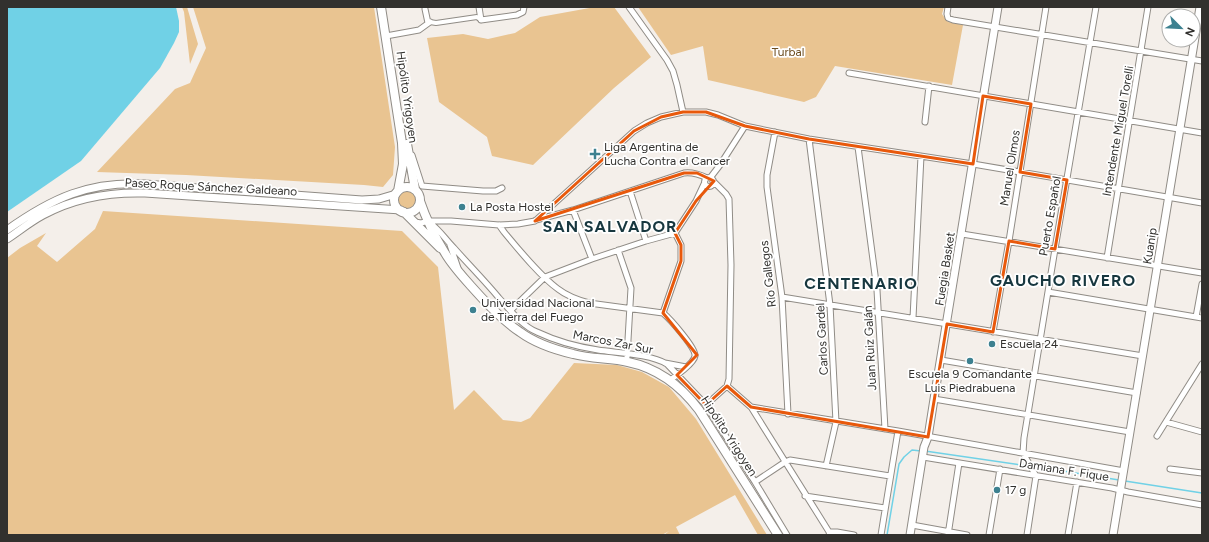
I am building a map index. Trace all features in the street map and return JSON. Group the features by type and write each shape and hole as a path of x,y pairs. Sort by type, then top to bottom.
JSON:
{"main road":[{"name":"Hipólito Yrigoyen","path":"381,7 388,36 408,151 418,189"},
{"name":"Hipólito Yrigoyen","path":"386,7 388,36 402,143 403,164 397,192"},
{"name":"Fuegia Basket","path":"910,535 962,234 998,7"},
{"name":"Kuanip","path":"1113,535 1200,7"},
{"name":"Paseo Roque Sánchez Galdeano","path":"7,230 30,214 57,199 106,185 130,183 367,200 379,199 397,192"},
{"path":"106,185 107,194"},
{"path":"408,187 418,189 420,201 416,209 409,212 402,211 396,205 395,201 397,192 401,189 408,187"},
{"name":"Paseo Roque Sánchez Galdeano","path":"7,240 44,215 74,202 107,194 132,192 402,211"},
{"path":"264,201 265,193"},
{"name":"Hipólito Yrigoyen","path":"420,201 444,253"},
{"name":"Hipólito Yrigoyen","path":"402,211 444,253 484,301 504,320 521,333 535,340 574,354 627,358 670,380 685,393 699,410 778,535"}],"street":[{"path":"479,7 481,20"},
{"path":"629,7 667,60 673,71 683,112"},
{"path":"948,7 948,18 953,20 1042,36 1202,61"},
{"name":"Manuel Olmos","path":"993,332 1046,7"},
{"name":"Puerto Español","path":"1023,453 1066,180 1096,7"},
{"name":"Intendente Miguel Torelli","path":"1107,258 1148,7"},
{"path":"426,9 430,23"},
{"path":"388,36 418,30 430,23 477,17 481,20 517,15 523,9"},
{"path":"849,73 1202,133"},
{"path":"925,122 929,86"},
{"path":"535,220 634,131 661,117 683,112 706,112 718,115 745,126 809,139 973,164 1202,203"},
{"path":"510,310 545,277 618,250 675,233 696,201 708,186 712,185 711,179 745,126"},
{"name":"Río Gallegos","path":"775,132 767,175 767,187 782,297 788,414"},
{"name":"Carlos Gardel","path":"809,139 830,305 836,422 826,466"},
{"name":"Juan Ruiz Galán","path":"858,147 878,312 885,429"},
{"path":"913,318 921,156"},
{"path":"412,222 421,223 429,221 499,225 518,224 573,210 684,173 690,172 711,179 729,199 731,265 729,379 727,386 706,405"},
{"path":"711,179 704,181 708,186 726,194"},
{"path":"418,189 496,191 502,188"},
{"path":"630,191 646,241"},
{"path":"573,210 592,259"},
{"name":"Marcos Zar Sur","path":"429,221 440,230 449,243 510,310 529,328 559,341 627,358 662,362 667,364 706,405 787,535"},
{"path":"440,230 440,226 445,222"},
{"path":"499,225 545,277 559,290 578,300 589,303 663,313 672,321 694,352 694,358 686,367 670,380"},
{"path":"663,313 681,261 680,245 675,233"},
{"path":"962,234 1202,273"},
{"path":"449,243 460,274"},
{"path":"618,250 631,288 627,358"},
{"path":"1196,316 1202,284"},
{"path":"1048,292 1202,318"},
{"path":"782,297 1143,356"},
{"path":"941,360 1137,393"},
{"path":"662,362 686,367"},
{"path":"1157,436 1202,364"},
{"path":"727,386 751,407 830,533 837,532 854,535"},
{"path":"934,399 1130,432"},
{"path":"751,407 1023,453 1123,473"},
{"path":"1166,422 1202,432"},
{"path":"881,535 898,431"},
{"path":"1023,453 1036,476 1028,535"},
{"name":"Damiana F. Fique","path":"923,457 1112,488 1121,488 1202,505"},
{"path":"755,482 785,462 794,460 890,476"},
{"path":"949,533 959,463"},
{"path":"989,535 1000,469"},
{"path":"1170,469 1202,474"},
{"path":"1068,535 1077,482"},
{"path":"806,496 885,508"},
{"path":"912,525 949,533 967,535"}],"highlighted area":[{"path":"983,96 1031,104 1020,172 1067,180 1055,249 1009,241 993,332 947,324 928,437 751,407 727,386 706,405 677,375 697,355 663,313 681,261 681,245 675,233 696,201 714,181 697,173 684,173 535,221 634,131 661,117 683,112 706,112 745,126 809,139 973,164"}],"green space":[{"path":"182,7 187,7 198,44 190,64 184,12"},
{"path":"193,7 374,7 395,147 393,175 383,187 186,175 97,172 175,89 190,83 206,48"},
{"path":"595,7 614,7 651,57 614,88 533,165 492,156 487,137 439,102 427,38 463,34 488,39 515,33 540,17"},
{"name":"Turbal","path":"638,7 944,7 942,14 948,22 963,25 952,85 835,66 816,97 804,102 708,80 703,46 671,55"},
{"path":"408,190 415,193 418,200 415,207 408,210 401,207 398,200 401,193"},
{"path":"103,211 402,231 438,267 454,410 474,390 503,420 521,422 530,418 574,363 617,365 642,372 669,387 696,419 767,535 758,535 735,495 676,527 680,535 664,535 669,531 662,535 7,535 7,258 20,248 46,233 37,246 57,262 95,229"}],"water":[{"path":"7,7 176,7 179,21 179,32 160,68 81,161 7,212"}],"waterway":[{"path":"887,535 899,464 912,450 921,451"},
{"path":"925,451 1028,466"},
{"path":"1032,466 1119,480"},
{"path":"1125,481 1202,493"}],"place":[{"name":"Liga Argentina de Lucha Contra el Cancer","path":"595,154"},
{"name":"La Posta Hostel","path":"462,207"},
{"name":"Universidad Nacional de Tierra del Fuego","path":"473,310"},
{"name":"Escuela 24","path":"992,344"},
{"name":"Escuela 9 Comandante Luis Piedrabuena","path":"970,361"},
{"name":"17 g","path":"997,490"}],"district":[{"name":"SAN SALVADOR","path":"610,226"},
{"name":"GAUCHO RIVERO","path":"1063,280"},
{"name":"CENTENARIO","path":"861,283"}]}
